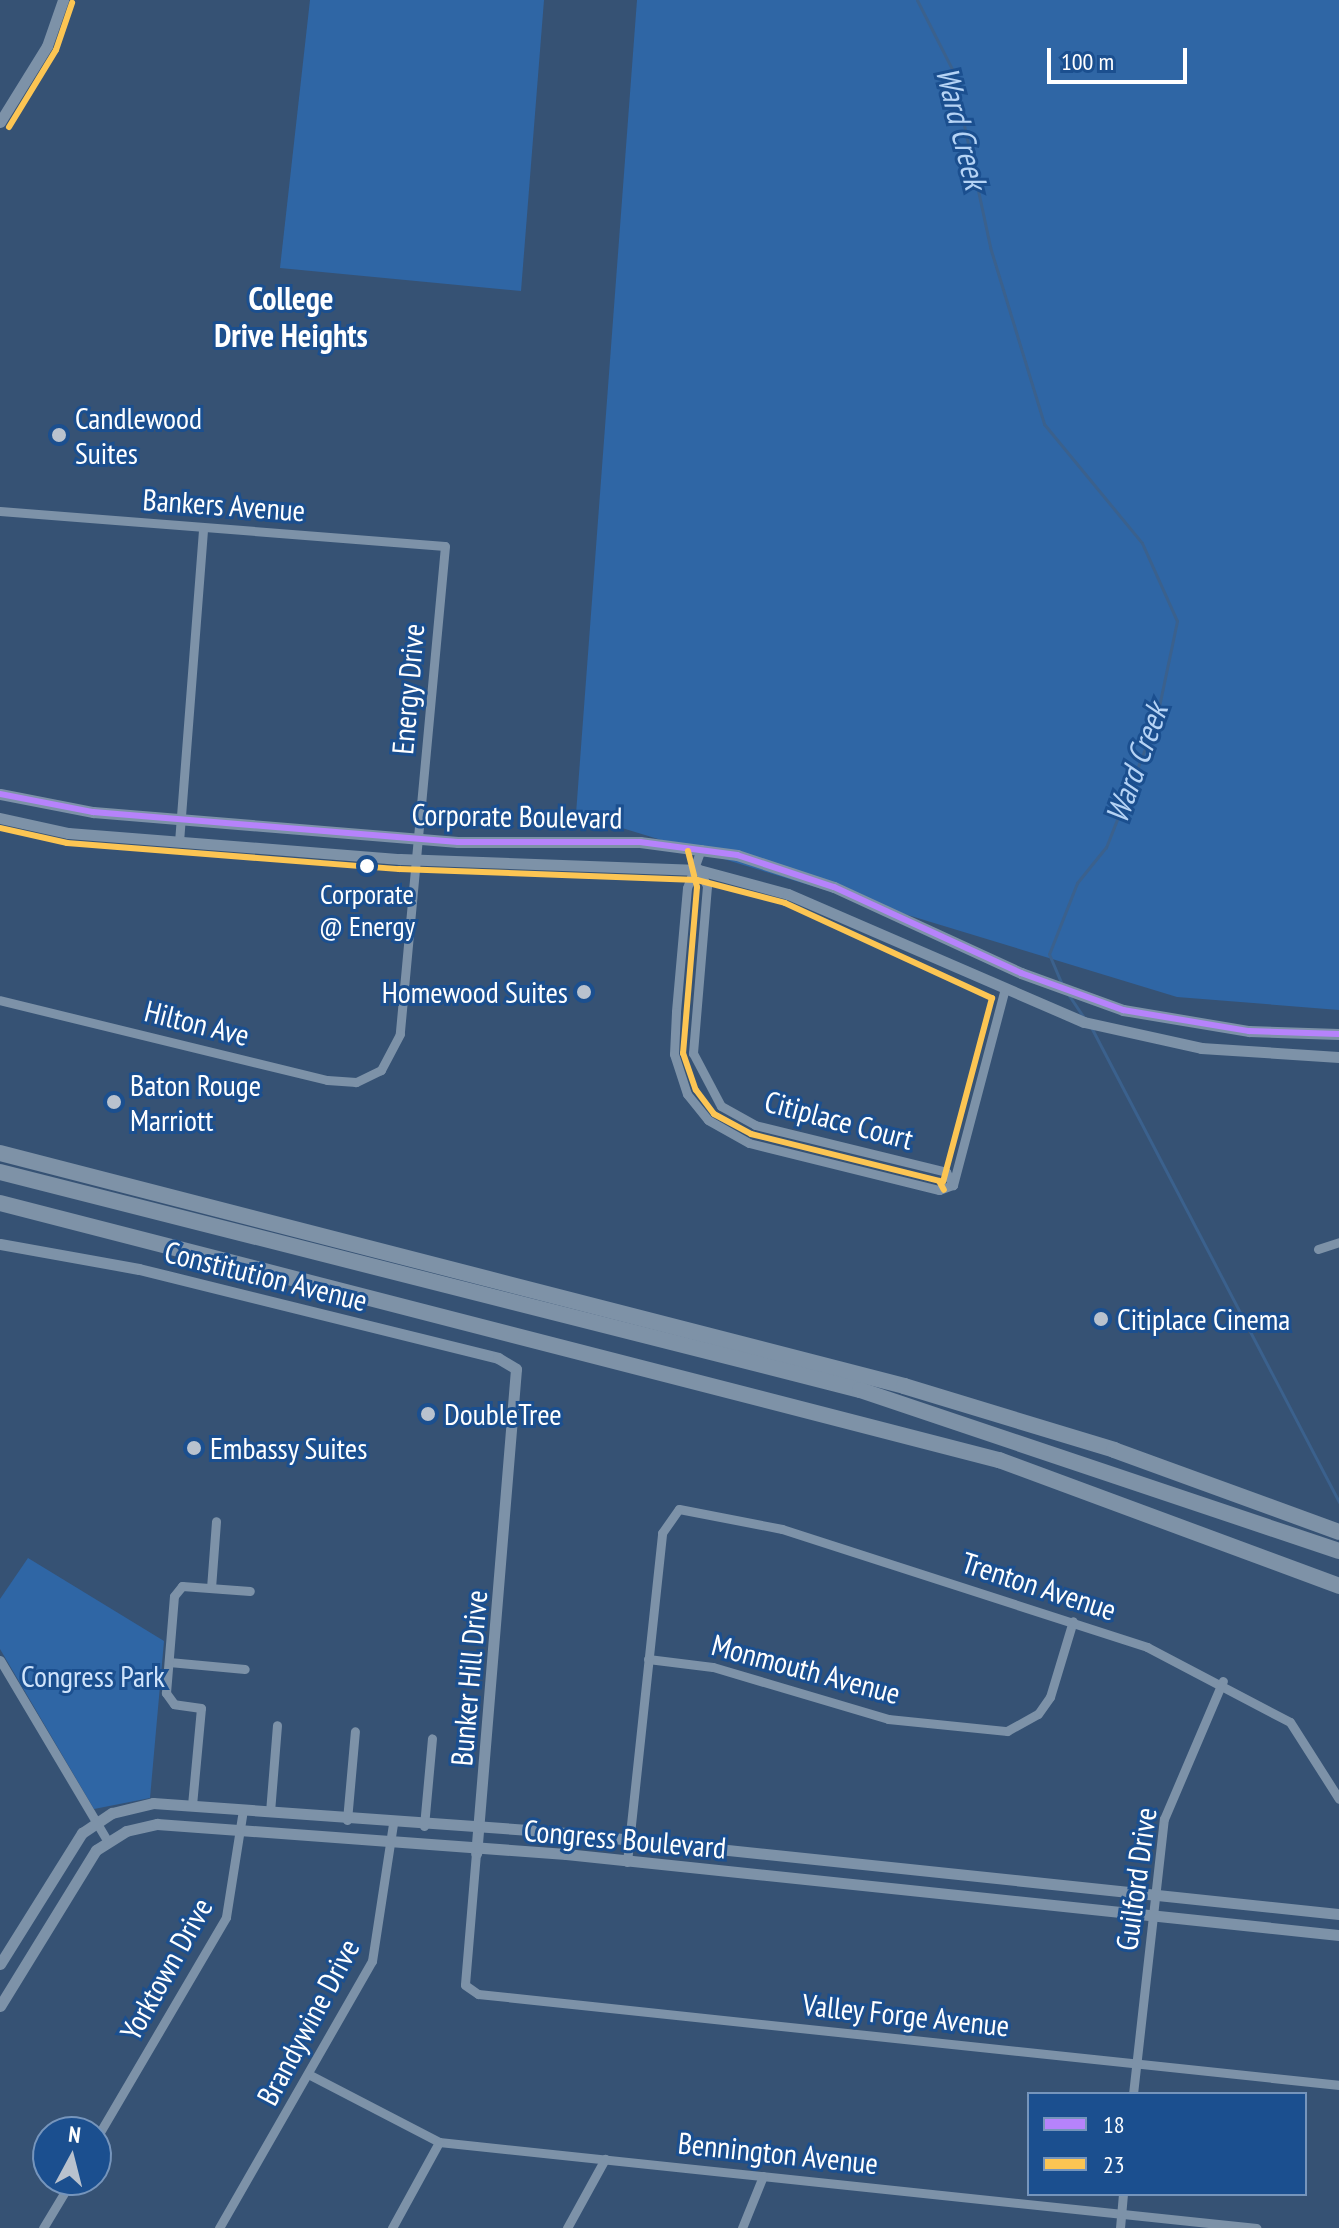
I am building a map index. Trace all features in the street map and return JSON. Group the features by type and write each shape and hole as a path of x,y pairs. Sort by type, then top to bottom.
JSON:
{"highway":[{"path":"0,1153 890,1382 1279,1509 1339,1532"},
{"path":"0,1172 860,1390 1087,1460 1339,1551"},
{"path":"0,1203 835,1414 999,1460 1227,1541 1339,1586"}],"street":[{"path":"0,122 47,46 63,0"},
{"name":"Bankers Avenue","path":"0,511 445,546"},
{"path":"179,842 203,528"},
{"name":"Energy Drive","path":"381,1070 400,1034 445,546"},
{"name":"Corporate Boulevard","path":"0,794 37,805 419,839 701,849 784,868 995,961 1123,1010 1249,1031 1339,1034"},
{"path":"4,820 17,810 37,805"},
{"name":"Corporate Boulevard","path":"4,820 179,842 276,850 417,860 699,870 788,894 1004,992 1142,1038 1265,1056 1339,1057"},
{"path":"276,850 299,829"},
{"name":"Citiplace Court","path":"699,870 707,886 698,977 699,1072 721,1106 748,1122 946,1172 953,1185 939,1190 740,1139 708,1120 681,1080 674,1054 687,888 699,870 701,849"},
{"path":"680,975 698,977"},
{"path":"953,1185 1004,992"},
{"name":"Hilton Ave","path":"0,1000 327,1080 356,1082 381,1070"},
{"path":"681,1080 699,1072"},
{"path":"740,1139 748,1122"},
{"path":"847,1165 851,1147"},
{"path":"1318,1249 1339,1242"},
{"name":"Constitution Avenue","path":"0,1244 139,1269 498,1358 516,1369"},
{"name":"Bunker Hill Drive","path":"469,1990 476,1853 516,1369"},
{"name":"Trenton Avenue","path":"648,1659 662,1533 671,1513 691,1508 782,1529 1073,1621 1223,1681 1290,1722 1339,1799"},
{"path":"211,1588 216,1521"},
{"path":"192,1805 201,1708 167,1698 176,1591 211,1588 250,1591"},
{"name":"Monmouth Avenue","path":"648,1659 713,1667 888,1719 1007,1731 1038,1714 1050,1697 1073,1621"},
{"path":"627,1862 648,1659"},
{"path":"0,1660 107,1840 80,1870 0,2006"},
{"path":"169,1662 245,1669"},
{"name":"Guilford Drive","path":"1133,2092 1164,1819 1223,1681"},
{"path":"270,1812 277,1725"},
{"path":"347,1820 355,1731"},
{"path":"424,1826 432,1738"},
{"name":"Congress Boulevard","path":"0,1964 64,1855 95,1822 136,1805 192,1805 479,1831 629,1840 1339,1914"},
{"name":"Yorktown Drive","path":"109,2116 226,1917 242,1832 243,1810"},
{"name":"Congress Boulevard","path":"107,1840 157,1824 476,1853 627,1862 1339,1935"},
{"name":"Brandywine Drive","path":"219,2228 310,2075 372,1961 393,1824"},
{"path":"802,1879 804,1858"},
{"path":"978,1898 980,1876"},
{"name":"Valley Forge Avenue","path":"469,1990 1339,2085"},
{"name":"Bennington Avenue","path":"310,2075 439,2142 1256,2228"},
{"path":"392,2228 439,2142"},
{"path":"567,2228 605,2159"},
{"path":"742,2228 763,2176"},
{"path":"43,2228 62,2196"},
{"path":"1120,2228 1123,2196"}],"green space":[{"path":"310,0 544,0 521,291 280,268"},
{"path":"637,0 1339,0 1339,1010 1177,997 576,814"},
{"name":"Congress Park","path":"28,1558 164,1641 150,1798 94,1809 0,1649 0,1599"}],"waterway":[{"name":"Ward Creek","path":"917,0 952,69 990,247 1044,424 1142,543 1177,621 1156,721 1106,847 1077,883 1049,954 1062,984"},
{"name":"Ward Creek","path":"1068,994 1084,1018"},
{"name":"Ward Creek","path":"1091,1027 1339,1502"}],"transit line":[{"name":"23","path":"9,127 56,50 72,3"},
{"name":"18","path":"0,794 93,812 458,842 640,842 737,855 834,887 1021,973 1123,1010 1249,1031 1339,1034"},
{"name":"23","path":"0,828 67,843 399,869 697,880 785,903 992,998 943,1182"},
{"name":"23","path":"688,851 697,887 683,1053 696,1090 714,1114 751,1134 939,1181 944,1190"}],"place":[{"name":"Candlewood Suites","path":"59,435"},
{"name":"Corporate @ Energy","path":"367,866"},
{"name":"Homewood Suites","path":"584,992"},
{"name":"Baton Rouge Marriott","path":"114,1102"},
{"name":"Citiplace Cinema","path":"1101,1319"},
{"name":"DoubleTree","path":"428,1414"},
{"name":"Embassy Suites","path":"194,1448"}],"district":[{"name":"College Drive Heights","path":"291,318"}]}
